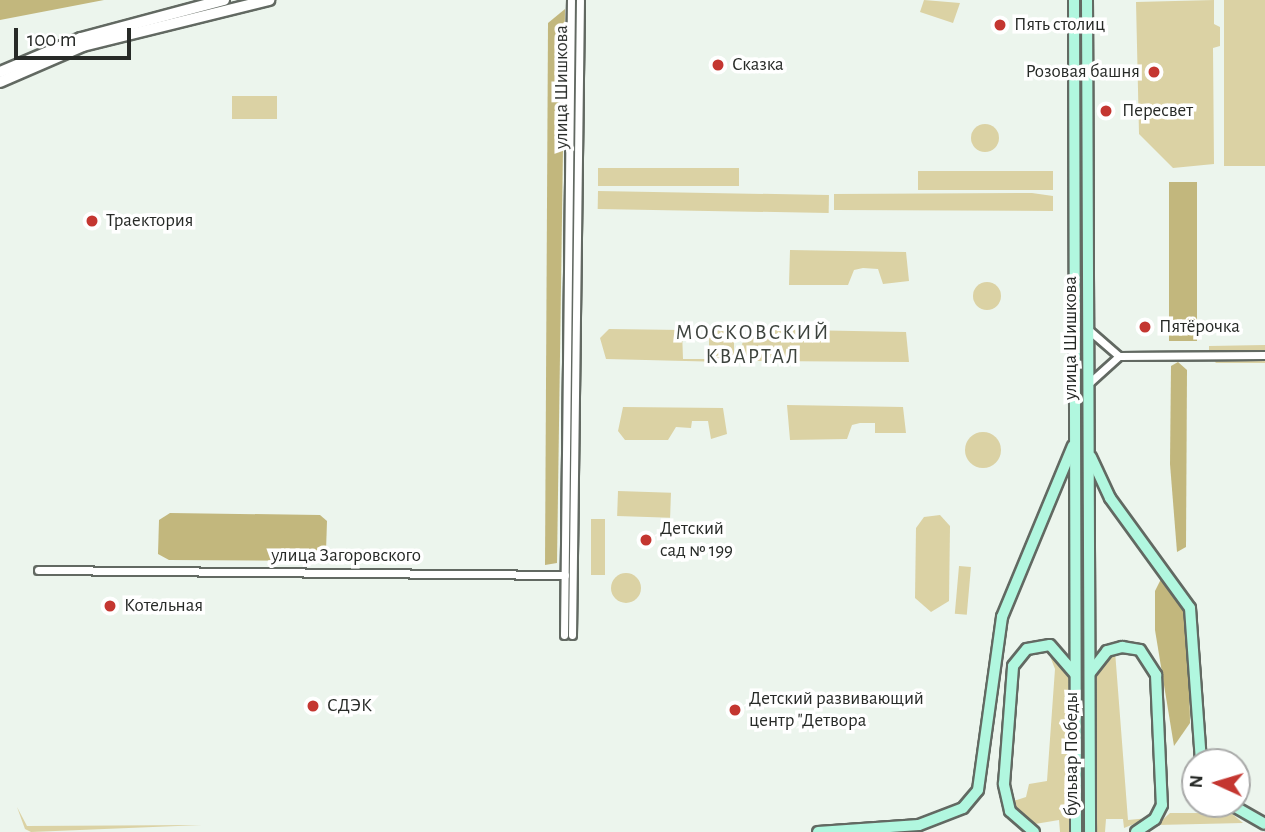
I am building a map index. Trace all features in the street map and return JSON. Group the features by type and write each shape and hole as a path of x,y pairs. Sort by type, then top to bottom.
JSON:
{"main road":[{"name":"улица Шишкова","path":"1074,0 1076,675"},
{"name":"улица Шишкова","path":"1087,0 1089,675"},
{"path":"1074,136 1087,136"},
{"path":"1074,192 1088,192"},
{"path":"818,832 919,825 963,808 978,790 1002,617 1076,436"},
{"path":"1088,452 1110,498 1190,608 1199,748"},
{"path":"1034,832 1010,811 1005,791 1013,666 1027,649 1050,645 1076,675"},
{"path":"1089,675 1100,656 1122,647 1140,650 1156,675 1162,804 1149,825 1136,832"},
{"name":"бульвар Победы","path":"1076,675 1076,829"},
{"name":"бульвар Победы","path":"1089,675 1090,832"}],"street":[{"path":"0,72 81,38 224,0"},
{"path":"0,82 83,46 269,0"},
{"name":"улица Шишкова","path":"571,0 565,575 568,635 580,0"},
{"path":"1088,329 1119,355"},
{"path":"1088,385 1105,362 1119,355 1265,355"},
{"name":"улица Загоровского","path":"38,570 565,575"}],"shaded area":[{"path":"0,0 104,0 0,20"},
{"path":"924,0 960,3 953,23 920,12"},
{"path":"1214,0 1214,24 1220,27 1220,46 1213,48 1214,164 1173,168 1139,134 1136,2"},
{"path":"1224,0 1265,0 1265,166 1224,166"},
{"path":"565,9 557,563 545,565 548,23"},
{"path":"232,96 277,96 277,119 232,119"},
{"path":"985,124 995,128 999,138 995,148 985,152 975,148 971,138 975,128"},
{"path":"598,168 739,168 739,186 598,186"},
{"path":"918,171 1053,171 1053,190 918,190"},
{"path":"1169,182 1197,182 1197,341 1169,341"},
{"path":"598,191 829,195 829,213 598,209"},
{"path":"1032,193 1053,196 1053,211 834,210 834,194"},
{"path":"1079,197 1084,197 1084,832 1079,832"},
{"path":"790,250 906,252 909,281 883,284 878,269 863,268 854,270 848,285 789,285"},
{"path":"987,282 997,286 1001,296 997,306 987,310 977,306 973,296 977,286"},
{"path":"609,329 682,330 683,359 709,359 709,330 727,331 734,336 734,355 725,362 606,359 600,338"},
{"path":"750,329 906,332 909,362 748,361 742,344"},
{"path":"1265,345 1265,363 1216,363 1209,355 1209,346"},
{"path":"1178,362 1187,370 1186,547 1177,552 1170,464 1171,366"},
{"path":"787,405 903,407 906,433 875,433 875,423 860,423 852,425 847,439 790,440"},
{"path":"623,407 723,408 727,434 711,439 708,421 692,421 691,428 676,427 668,440 625,440 618,431"},
{"path":"983,432 996,437 1001,450 996,463 983,468 970,463 965,450 970,437"},
{"path":"618,491 671,493 670,518 617,516"},
{"path":"170,513 320,515 327,521 326,551 318,561 169,560 158,554 159,520"},
{"path":"940,515 950,526 949,601 931,612 915,598 916,528 924,517"},
{"path":"591,519 605,519 605,575 591,575"},
{"path":"959,566 971,567 967,615 955,614"},
{"path":"626,573 632,574 640,582 640,594 632,602 626,603 620,602 612,594 611,588 612,582 620,574"},
{"path":"1162,577 1188,612 1190,723 1174,746 1155,630 1155,591"},
{"path":"1048,651 1069,675 1069,832 1060,832 1059,820 1029,825 1010,802 1026,797 1029,784 1047,781 1055,669"},
{"path":"1115,651 1128,820 1149,818 1124,828 1123,819 1106,819 1105,832 1096,832 1097,670"},
{"path":"17,807 27,826 202,825 31,832 25,829"},
{"path":"1170,813 1181,813 1181,818 1237,818 1243,823 1157,825"}],"place":[{"name":"Пять столиц","path":"1000,25"},
{"name":"Сказка","path":"718,65"},
{"name":"Розовая башня","path":"1154,72"},
{"name":"Пересвет","path":"1106,111"},
{"name":"Траектория","path":"92,221"},
{"name":"Пятёрочка","path":"1145,327"},
{"name":"Детский сад № 199","path":"646,540"},
{"name":"Котельная","path":"110,606"},
{"name":"СДЭК","path":"313,706"},
{"name":"Детский развивающий центр \"Детвора","path":"735,710"}],"district":[{"name":"МОСКОВСКИЙ КВАРТАЛ","path":"753,345"}]}
